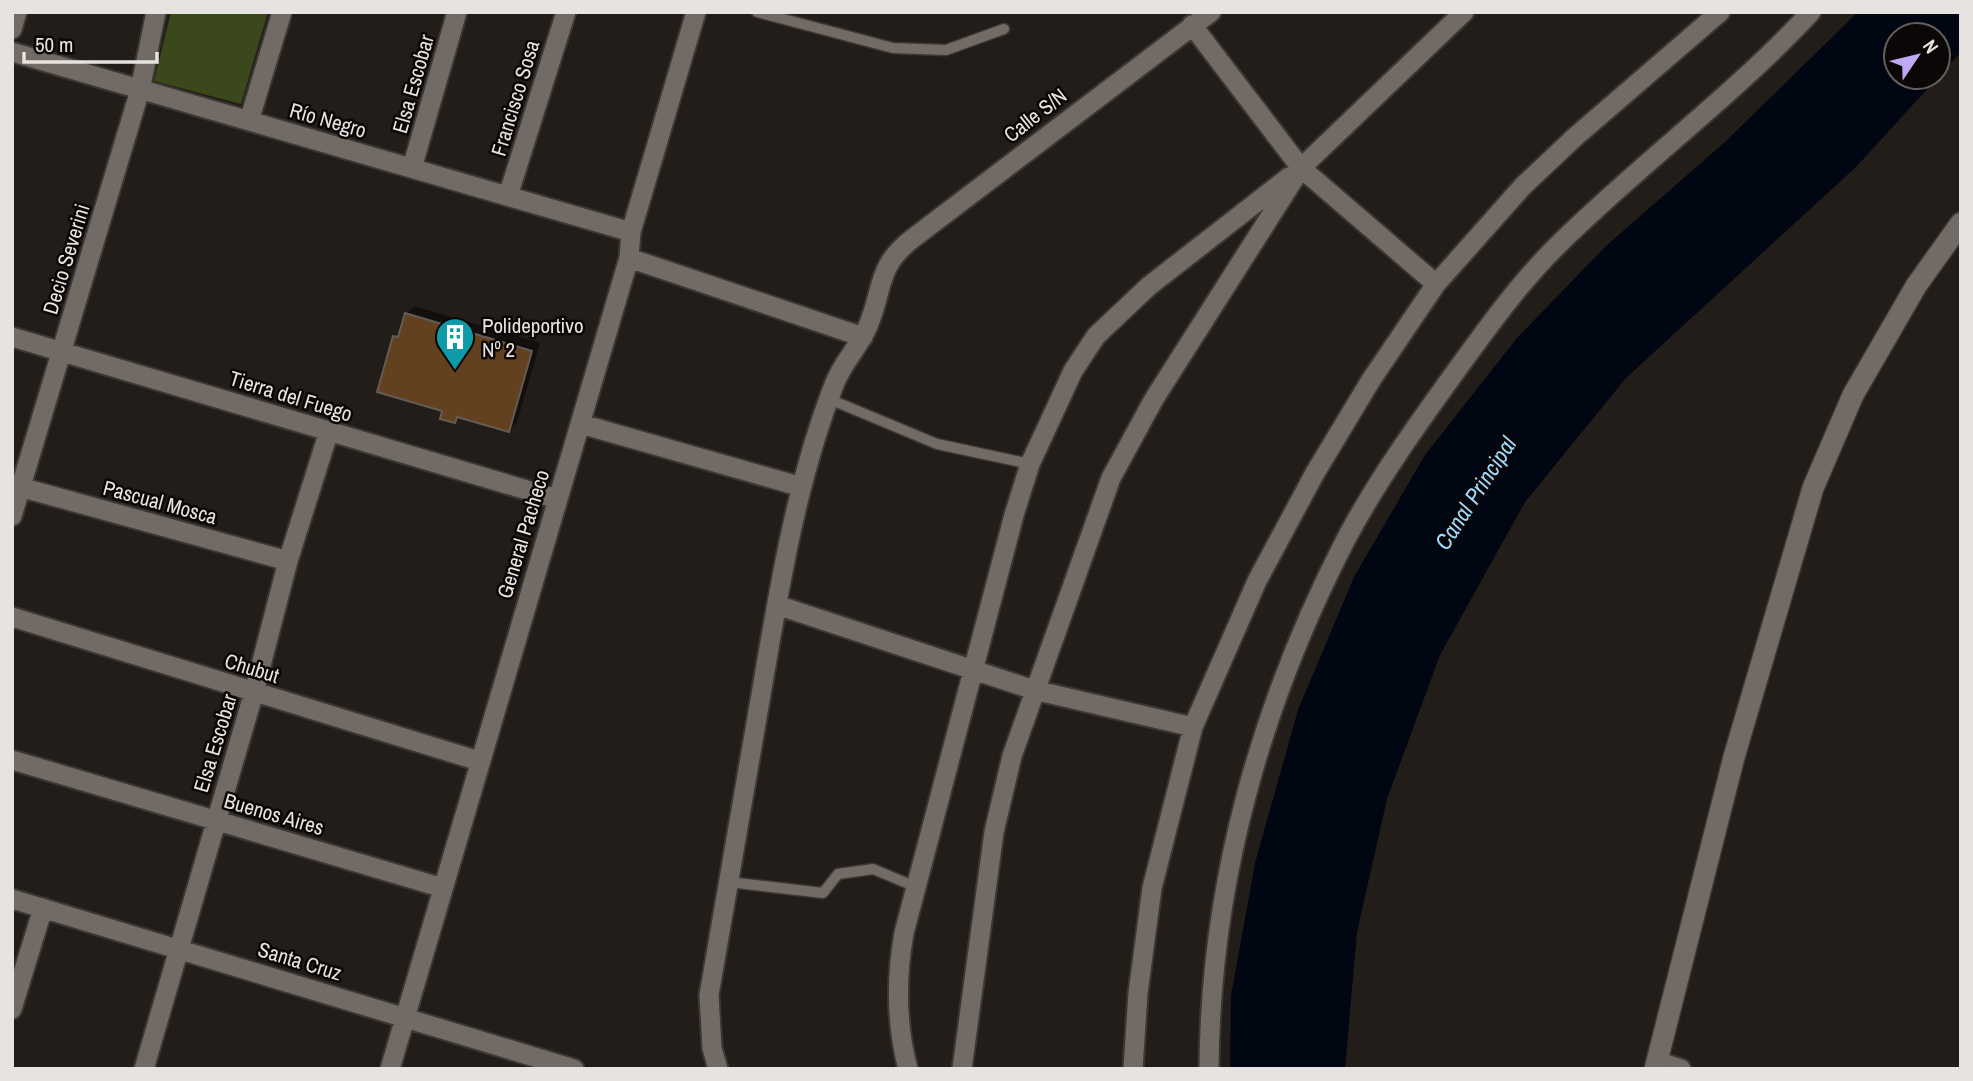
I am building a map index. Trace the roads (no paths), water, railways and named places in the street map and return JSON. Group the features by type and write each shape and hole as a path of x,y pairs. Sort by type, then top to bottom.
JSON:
{"street":[{"path":"12,29 17,12"},
{"name":"Decio Severini","path":"12,516 140,90 156,12"},
{"path":"248,121 282,12"},
{"name":"Elsa Escobar","path":"412,168 457,12"},
{"name":"Francisco Sosa","path":"508,196 566,12"},
{"name":"General Pacheco","path":"390,1069 479,761 581,424 629,258 631,232 696,12"},
{"name":"Calle S/N","path":"863,337 890,257 1211,12"},
{"path":"908,1069 897,970 916,887 971,671 1030,464 1073,371 1096,335 1149,286 1301,168 1464,12"},
{"path":"1133,1069 1138,993 1152,888 1193,727 1257,581 1315,473 1371,380 1436,284 1524,186 1575,137 1720,12"},
{"path":"1209,1069 1209,1023 1215,968 1238,819 1285,675 1346,539 1422,417 1512,294 1559,244 1740,84 1811,12"},
{"path":"1192,25 1301,168 1436,284"},
{"name":"Río Negro","path":"12,52 631,232"},
{"path":"961,1069 994,832 1013,756 1034,690 1116,468 1154,399 1301,168"},
{"path":"1681,1069 1656,1065 1734,757 1813,488 1853,395 1916,286 1961,223"},
{"path":"629,258 863,337 839,370 829,399 802,487 777,605 709,995 711,1039 718,1069"},
{"name":"Tierra del Fuego","path":"12,337 557,499"},
{"path":"581,424 802,487"},
{"name":"Elsa Escobar","path":"144,1069 177,948 254,692 288,561 329,431"},
{"name":"Pascual Mosca","path":"20,487 288,561"},
{"path":"777,605 1034,690 1193,727"},
{"name":"Chubut","path":"12,617 479,761"},
{"name":"Buenos Aires","path":"12,761 443,888"},
{"name":"Santa Cruz","path":"12,899 405,1016 530,1062 574,1069"},
{"path":"12,1009 43,908"}],"lane":[{"path":"757,12 893,48 946,50 1004,29"},
{"path":"829,399 937,444 1030,464"},
{"path":"729,882 823,893 838,874 873,869 916,887"}],"water":[{"name":"Canal Principal","path":"1858,12 1961,12 1961,52 1952,62 1952,21 1882,21 1882,91 1925,91 1856,167 1626,378 1525,502 1440,655 1387,799 1357,932 1345,1069 1230,1069 1231,996 1255,863 1298,710 1354,577 1425,455 1517,338 1606,246 1725,142"}],"place":[{"name":"Polideportivo Nº 2","path":"455,371"}]}
